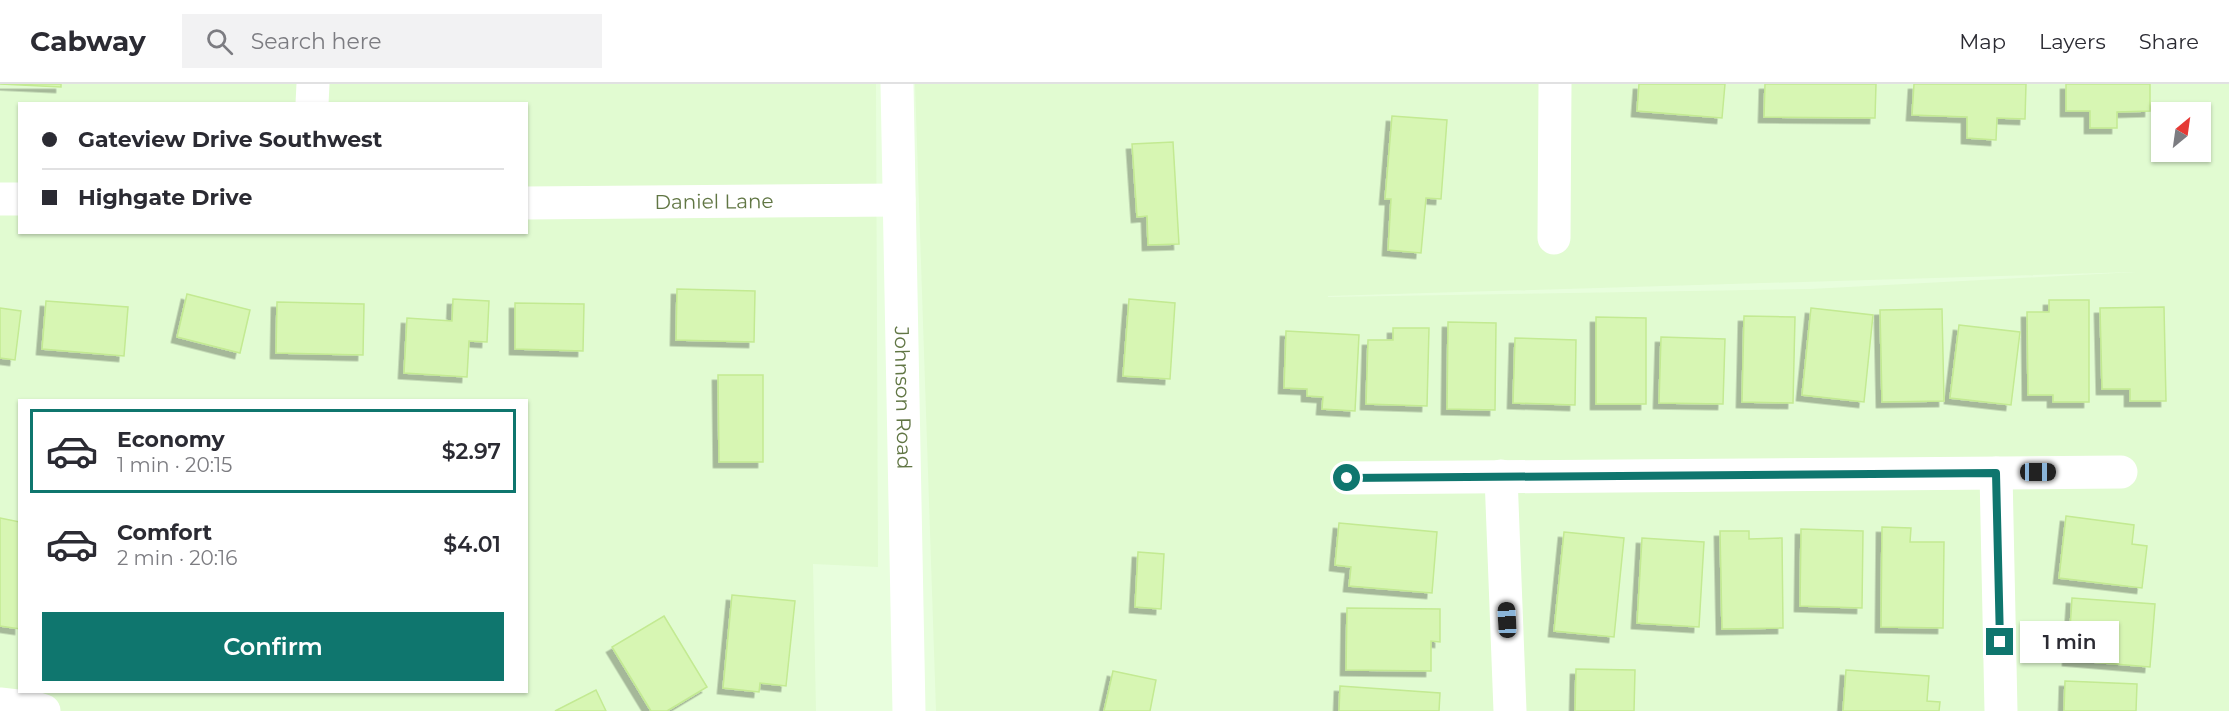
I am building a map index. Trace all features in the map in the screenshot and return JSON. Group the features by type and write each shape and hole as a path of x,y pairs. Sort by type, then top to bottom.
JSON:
{"street":[{"path":"312,102 313,84"},
{"name":"Johnson Road","path":"897,84 909,711"},
{"path":"1554,238 1555,84"},
{"path":"0,199 18,199"},
{"name":"Daniel Lane","path":"528,203 899,200"},
{"path":"1347,478 2121,472"},
{"path":"1996,473 2001,711"},
{"path":"1501,476 1510,711"},
{"path":"0,704 44,711"}],"shaded area":[{"path":"0,84 876,84 878,567 813,564 816,711 0,711"},
{"path":"915,84 2229,84 2229,711 936,711","holes":["2136,272 1810,289 1328,297"]}],"building":[{"path":"0,84 61,84 61,87"},
{"path":"1639,84 1725,84 1722,118 1637,111"},
{"path":"1765,84 1876,84 1875,118 1764,117"},
{"path":"1914,84 2026,84 2025,119 1997,118 1996,140 1967,138 1967,117 1912,115"},
{"path":"2066,84 2150,84 2150,111 2117,112 2117,128 2090,128 2090,111 2066,111"},
{"path":"1392,116 1447,120 1441,199 1426,198 1421,253 1388,250 1391,199 1385,199"},
{"path":"1173,142 1179,244 1148,245 1147,216 1137,217 1132,144"},
{"path":"677,289 755,291 754,342 676,340"},
{"path":"187,294 250,310 240,353 177,337"},
{"path":"453,299 489,301 487,342 469,341 467,377 404,373 407,318 452,321"},
{"path":"1129,299 1175,303 1170,379 1123,376"},
{"path":"2049,300 2089,300 2089,402 2053,402 2053,395 2028,395 2027,312 2049,312"},
{"path":"46,301 128,307 124,356 42,349"},
{"path":"277,302 364,304 363,355 276,353"},
{"path":"515,303 584,304 583,351 515,349"},
{"path":"2164,307 2166,401 2130,401 2130,389 2102,389 2100,308"},
{"path":"0,308 21,311 15,360 0,358"},
{"path":"1811,308 1873,315 1864,402 1802,395"},
{"path":"1942,309 1944,401 1882,402 1880,310"},
{"path":"1744,316 1795,317 1793,403 1742,402"},
{"path":"1596,317 1646,318 1646,404 1596,404"},
{"path":"1448,322 1496,323 1495,410 1447,409"},
{"path":"1959,325 2020,332 2011,405 1950,398"},
{"path":"1393,328 1429,328 1427,406 1366,404 1368,340 1393,340"},
{"path":"1286,331 1359,335 1355,411 1322,409 1323,397 1307,396 1307,389 1284,388"},
{"path":"1661,337 1725,339 1723,404 1659,403"},
{"path":"1515,338 1576,340 1575,405 1513,403"},
{"path":"718,375 763,375 763,462 719,462"},
{"path":"2066,516 2134,525 2132,544 2147,546 2142,588 2059,578"},
{"path":"0,518 18,522 18,629 0,626"},
{"path":"1339,523 1437,532 1432,593 1349,586 1351,567 1335,565"},
{"path":"1882,527 1911,528 1910,542 1944,542 1943,628 1881,627"},
{"path":"1801,529 1863,531 1862,608 1800,606"},
{"path":"1720,531 1749,531 1749,539 1782,538 1783,628 1722,629"},
{"path":"1564,532 1624,538 1614,637 1554,631"},
{"path":"1642,538 1704,542 1699,627 1637,623"},
{"path":"1138,552 1164,554 1161,609 1135,607"},
{"path":"732,595 795,601 786,686 760,683 759,692 723,688"},
{"path":"2072,598 2155,604 2150,667 2068,660"},
{"path":"1347,608 1440,609 1440,642 1431,641 1431,671 1346,670"},
{"path":"664,616 707,687 667,711 651,711 612,647"},
{"path":"1576,669 1635,670 1634,711 1575,711"},
{"path":"1846,670 1929,676 1927,701 1940,702 1939,711 1843,711"},
{"path":"1113,671 1156,680 1150,711 1104,711"},
{"path":"2065,681 2137,684 2136,711 2064,711"},
{"path":"1340,686 1440,693 1439,711 1339,711"},
{"path":"596,690 606,711 555,711"}],"route":[{"path":"1347,478 1996,473 2000,642"}]}
